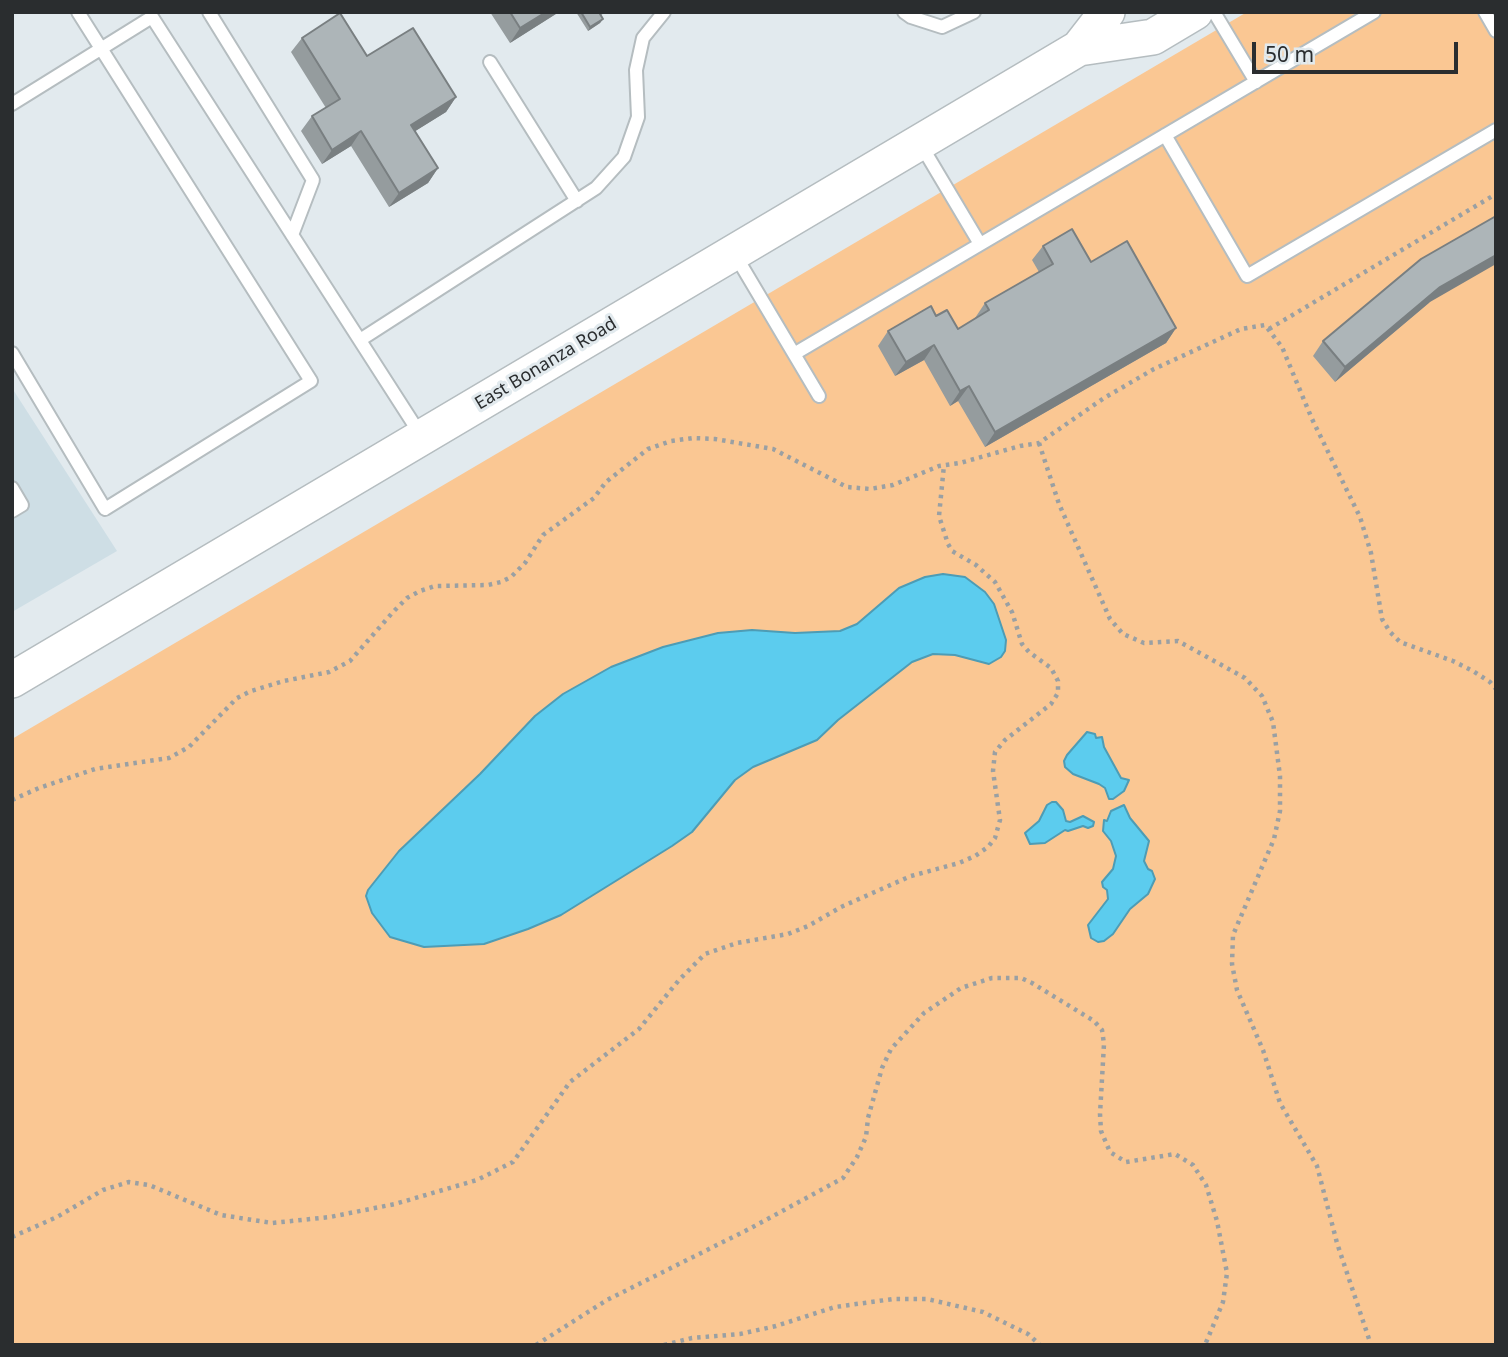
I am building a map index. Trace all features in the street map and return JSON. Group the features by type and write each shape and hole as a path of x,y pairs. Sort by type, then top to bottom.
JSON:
{"main road":[{"name":"East Bonanza Road","path":"12,680 1079,48 1107,12"},
{"name":"East Bonanza Road","path":"1079,48 1153,37 1195,12"}],"lane":[{"path":"12,353 105,509 311,381 78,12"},
{"path":"209,12 313,180 292,235"},
{"path":"360,340 596,188 624,157 638,117 636,70 643,38 664,12"},
{"path":"904,12 942,27 974,12"},
{"path":"1214,12 1255,82"},
{"path":"794,354 1374,12"},
{"path":"1485,12 1496,31"},
{"path":"12,104 154,14 422,437"},
{"path":"491,62 577,201"},
{"path":"1165,135 1247,276 1496,130"},
{"path":"919,142 980,244"},
{"path":"734,253 819,396"},
{"path":"12,488 22,505 12,511"}],"path":[{"path":"1269,329 1496,194"},
{"path":"12,800 38,788 95,769 169,758 189,747 237,698 284,681 329,672 350,661 393,612 419,591 435,586 488,585 511,577 525,564 543,535 594,498 606,482 648,449 671,441 693,438 773,449 847,486 870,489 893,485 944,465 1039,443 1104,398 1154,369 1241,329 1265,325 1282,347 1312,419 1360,517 1371,553 1382,619 1390,632 1399,642 1473,671 1496,689"},
{"path":"1039,443 1059,504 1110,620 1123,634 1133,639 1144,643 1178,641 1245,678 1262,696 1273,722 1280,776 1280,811 1274,839 1233,936 1231,964 1237,990 1280,1103 1317,1166 1331,1225 1371,1345"},
{"path":"12,1237 57,1217 103,1190 129,1182 149,1185 221,1215 272,1223 330,1217 395,1204 477,1180 513,1162 570,1082 639,1029 679,980 705,954 737,943 798,930 911,876 960,863 988,847 995,838 1000,820 993,771 995,752 1014,732 1051,704 1058,693 1058,681 1051,668 1022,644 1012,612 995,582 976,565 953,551 948,544 939,516 944,465"},
{"path":"536,1345 607,1300 751,1228 843,1178 866,1138 868,1118 882,1068 891,1049 924,1013 961,988 992,978 1021,978 1032,983 1094,1021 1102,1030 1104,1044 1101,1131 1110,1152 1126,1161 1175,1154 1193,1165 1206,1185 1217,1221 1227,1273 1223,1301 1205,1345"},
{"path":"664,1345 692,1338 750,1332 835,1307 893,1299 927,1299 973,1309 998,1318 1027,1334 1040,1345"}],"shaded area":[{"path":"1247,12 1496,12 1496,1345 12,1345 12,739"},
{"path":"12,388 117,551 12,612"}],"water":[{"path":"943,574 965,577 985,592 994,604 1006,640 1005,651 1001,657 989,664 955,655 933,654 912,662 838,720 817,740 753,767 735,780 692,832 672,846 561,915 528,929 484,944 424,947 390,937 372,913 366,896 368,890 399,851 480,774 535,716 563,694 611,667 663,647 718,633 752,630 795,633 840,631 857,624 899,588 925,577"},
{"path":"1087,732 1095,734 1096,738 1102,737 1104,747 1121,778 1129,780 1124,791 1113,799 1109,799 1105,788 1099,784 1073,774 1065,767 1067,755"},
{"path":"1056,802 1063,810 1066,821 1083,816 1094,822 1093,826 1065,830 1045,843 1030,844 1025,833 1039,821 1047,805"},
{"path":"1124,805 1130,818 1149,841 1144,861 1155,879 1148,894 1130,909 1113,934 1098,942 1091,938 1088,925 1108,899 1102,882 1113,869 1116,856 1111,841 1103,831 1104,820 1107,821 1111,811"}],"building":[{"path":"510,12 546,12 520,28"},
{"path":"581,12 602,12 600,14 603,19 590,27"},
{"path":"340,13 367,56 413,28 456,97 411,125 438,168 399,193 361,131 332,150 312,116 340,99 302,38"},
{"path":"1496,216 1496,255 1440,287 1345,367 1323,341 1421,259"},
{"path":"1072,229 1091,262 1127,241 1176,328 995,432 969,386 960,391 934,345 906,362 888,331 931,306 936,316 947,310 958,329 989,310 985,303 1053,264 1043,246"}]}
